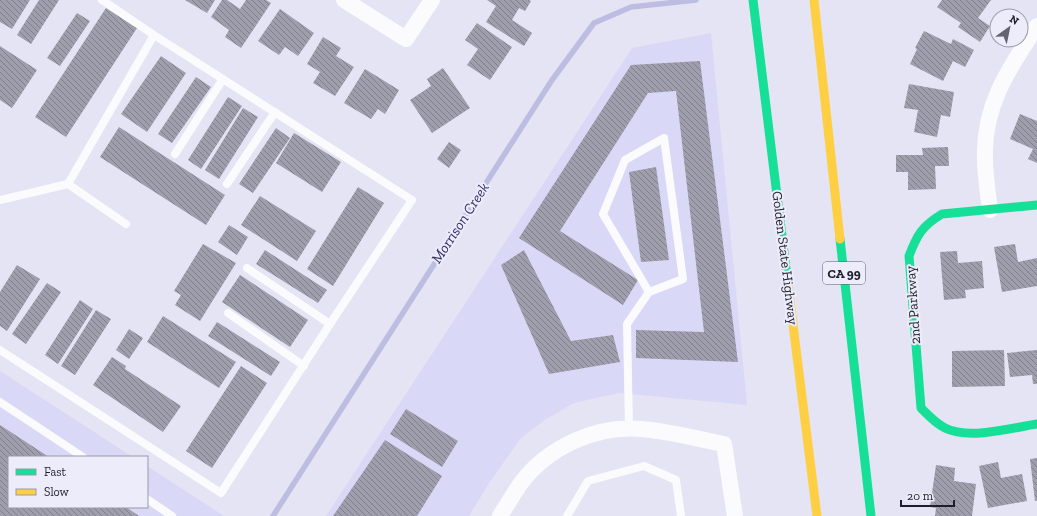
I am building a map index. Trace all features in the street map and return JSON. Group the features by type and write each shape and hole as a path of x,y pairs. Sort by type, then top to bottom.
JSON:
{"main road":[{"name":"Golden State Highway","path":"753,0 817,516"},
{"name":"CA 99","path":"814,0 871,516"},
{"name":"2nd Parkway","path":"1037,205 942,214 929,222 916,238 909,256 921,408 938,425 952,431 974,432 1037,424"}],"street":[{"path":"344,0 406,39 432,0"},
{"path":"990,210 985,158 988,120 1001,84 1010,67 1037,26"},
{"path":"500,516 522,482 549,455 583,437 602,432 629,428 659,431 724,444 735,516"}],"lane":[{"path":"0,350 221,493 412,200 154,35 102,0"},
{"path":"0,200 68,184 154,35"},
{"path":"175,154 223,79"},
{"path":"228,184 275,112"},
{"path":"629,428 627,324 649,292 683,279 664,138 625,160 603,214 649,292"},
{"path":"68,184 126,224"},
{"path":"247,268 330,324"},
{"path":"228,313 304,366"},
{"path":"0,402 81,456"},
{"path":"567,516 588,481 644,466 676,480 681,516"},
{"path":"148,500 172,516"}],"shaded area":[{"path":"711,33 747,405 619,393 574,403 546,419 521,438 489,483 469,516 326,516 632,48"},
{"path":"0,371 131,456 8,456 8,508 148,508 148,467 224,516 0,516"}],"building":[{"path":"0,0 30,0 12,29 0,22"},
{"path":"39,0 59,0 31,44 17,35"},
{"path":"185,0 215,0 207,13"},
{"path":"222,0 227,0 240,9 246,0 266,0 271,3 241,48 225,37 229,30 211,17"},
{"path":"487,0 531,1 525,11 519,8 512,20 532,33 524,46 486,22 496,6"},
{"path":"942,0 991,0 978,18 989,25 989,28 980,42 958,27 961,23 937,7"},
{"path":"106,8 137,28 66,137 35,117"},
{"path":"280,9 314,33 298,56 285,47 279,55 258,41"},
{"path":"77,13 90,21 60,66 47,58"},
{"path":"477,23 512,47 490,80 467,65 478,49 465,40"},
{"path":"924,31 951,44 953,39 974,50 965,67 953,61 943,81 910,64 917,49 915,48"},
{"path":"323,37 341,48 336,56 354,67 335,96 313,83 320,72 307,64"},
{"path":"0,46 37,70 12,108 0,100"},
{"path":"161,56 186,73 147,132 121,114"},
{"path":"700,61 738,362 636,358 636,330 704,332 676,91 648,93 560,231 638,280 623,305 519,238 631,65"},
{"path":"443,68 470,108 432,133 410,100 431,86 427,79"},
{"path":"365,69 399,90 385,114 378,109 371,119 344,103"},
{"path":"196,77 211,87 172,143 158,134"},
{"path":"909,84 954,92 950,117 941,115 937,137 914,132 918,110 904,108"},
{"path":"228,97 242,106 201,169 188,160"},
{"path":"243,108 258,117 219,179 205,170"},
{"path":"1020,114 1037,121 1037,163 1028,159 1033,149 1010,139"},
{"path":"119,127 225,195 206,225 100,157"},
{"path":"276,128 290,138 253,193 239,184"},
{"path":"294,133 341,162 322,192 276,163"},
{"path":"449,142 461,150 449,168 437,159"},
{"path":"948,147 949,166 935,166 936,189 908,190 908,172 896,172 896,155 923,155 922,148"},
{"path":"656,167 669,260 641,262 629,172"},
{"path":"358,187 384,203 333,286 307,269"},
{"path":"260,196 316,231 297,261 241,225"},
{"path":"229,225 248,237 237,255 218,242"},
{"path":"203,244 236,263 200,321 175,305 181,295 174,291"},
{"path":"1015,244 1018,262 1037,258 1037,286 1002,292 994,247"},
{"path":"265,250 327,290 318,303 256,264"},
{"path":"524,250 571,341 613,335 620,362 549,374 501,265"},
{"path":"957,251 958,263 982,261 984,288 965,290 966,298 944,300 940,252"},
{"path":"17,265 40,279 7,331 0,326 0,292"},
{"path":"240,275 308,320 290,347 222,302"},
{"path":"47,283 61,292 26,344 12,334"},
{"path":"80,300 93,309 58,364 45,355"},
{"path":"96,310 111,319 75,375 61,366"},
{"path":"163,316 236,362 219,388 147,342"},
{"path":"217,322 280,362 271,376 208,336"},
{"path":"129,329 143,338 129,359 116,350"},
{"path":"1004,350 1005,386 952,387 952,351"},
{"path":"1037,350 1037,384 1033,384 1032,375 1010,377 1007,353"},
{"path":"112,357 126,366 125,369 181,406 163,432 93,385"},
{"path":"241,366 267,383 212,468 186,451"},
{"path":"406,409 458,441 442,467 390,434"},
{"path":"0,425 47,456 8,456 8,508 127,508 139,516 0,516"},
{"path":"385,440 442,476 417,516 333,516"},
{"path":"1037,458 1037,501 1035,501 1030,459"},
{"path":"998,462 1001,478 1022,474 1027,501 988,508 979,466"},
{"path":"936,465 955,468 954,481 976,484 972,516 935,516 936,508 930,507"}],"waterway":[{"name":"Morrison Creek","path":"273,516 552,80 594,23 631,7 696,0"}],"traffic: fast":[{"path":"753,0 787,277"},
{"path":"1037,205 942,214 921,232 909,256 921,408 941,426 966,433 990,432 1037,424"},
{"path":"840,239 871,516"}],"traffic: slow":[{"path":"814,0 840,239"},
{"path":"787,277 817,516"}]}
